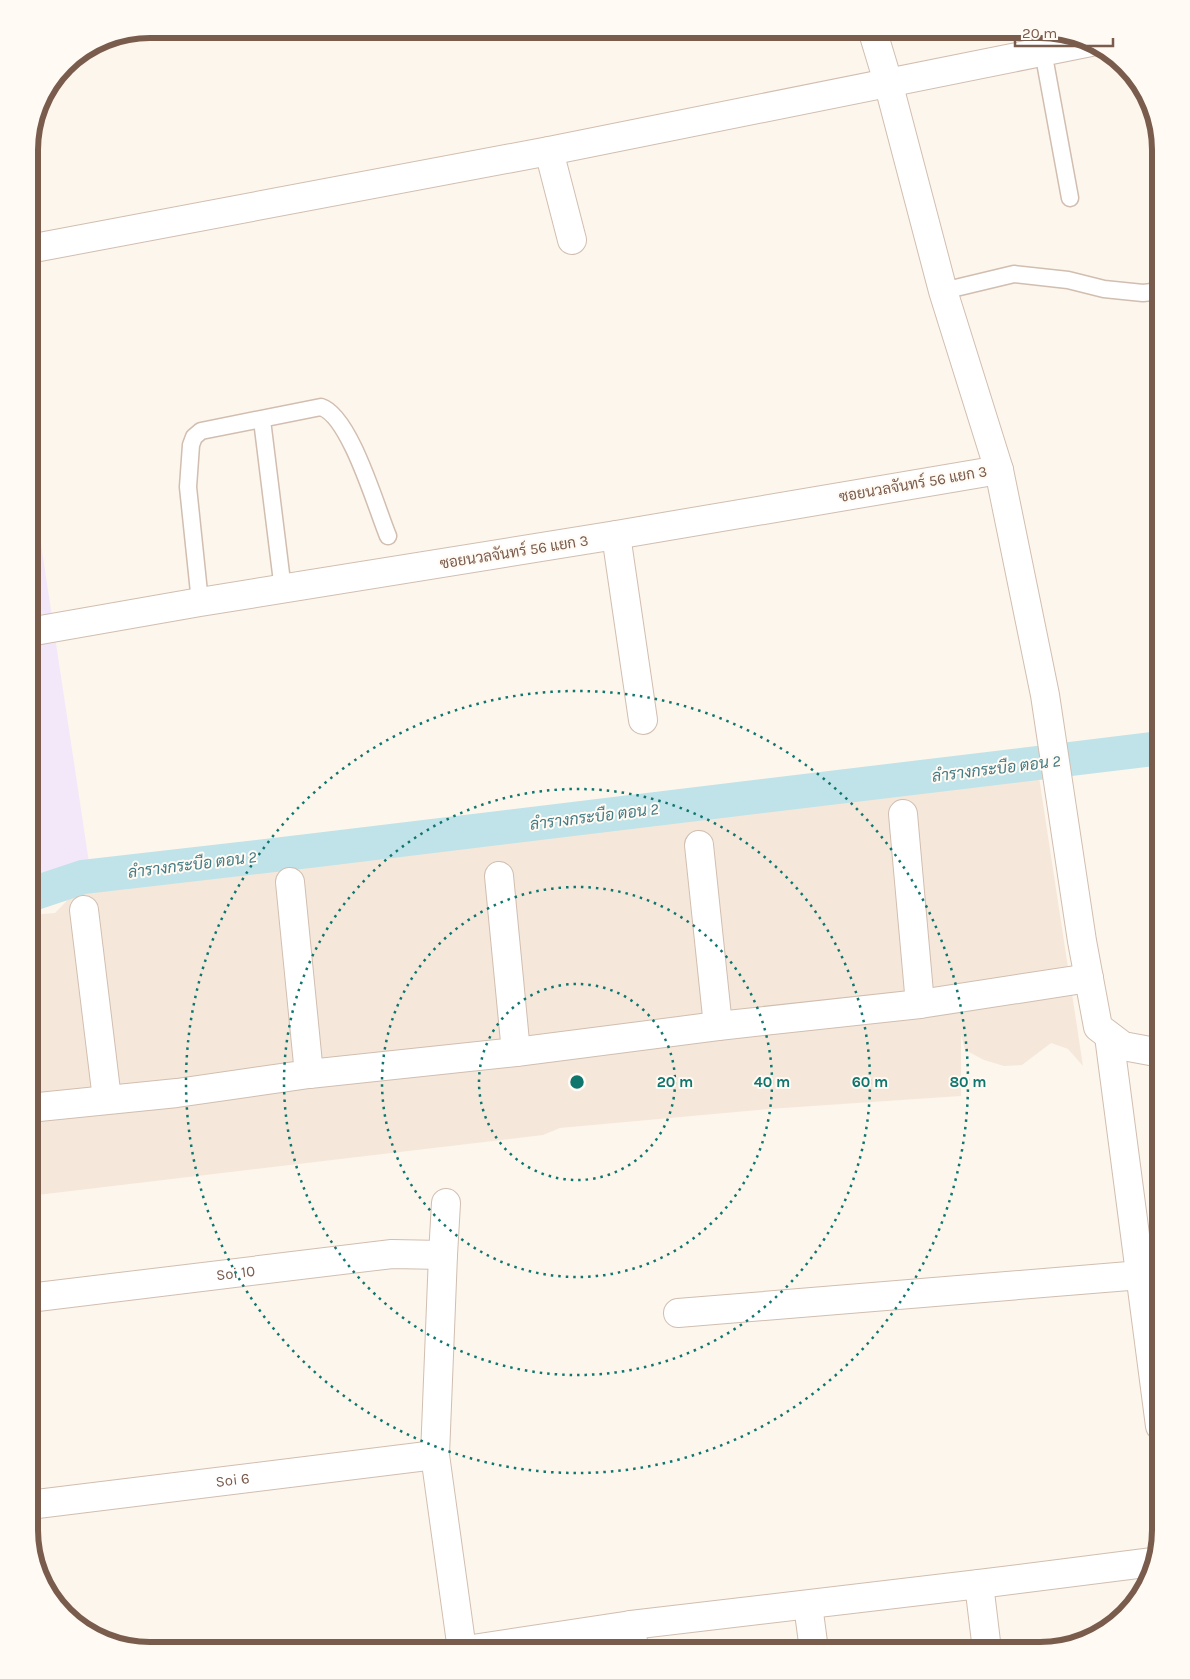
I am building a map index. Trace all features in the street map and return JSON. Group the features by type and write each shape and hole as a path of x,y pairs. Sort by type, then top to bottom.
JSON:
{"street":[{"path":"875,38 943,291 999,470 1045,695 1080,932 1098,1027 1123,1046 1152,1051"},
{"path":"38,247 549,152 1080,44"},
{"path":"549,152 572,240"},
{"name":"ซอยนวลจันทร์ 56 แยก 3","path":"38,630 999,470"},
{"path":"616,535 643,720"},
{"path":"903,814 920,1004"},
{"path":"699,845 718,1026"},
{"path":"499,876 516,1052"},
{"path":"290,882 309,1074"},
{"path":"84,910 107,1099"},
{"path":"38,1107 177,1093 309,1074 516,1052 718,1026 920,1004 1089,978"},
{"path":"1109,1036 1152,1362"},
{"path":"446,1203 442,1255 435,1455 463,1641"},
{"name":"Soi 10","path":"38,1297 392,1254 442,1255"},
{"path":"678,1313 1141,1275"},
{"name":"Soi 6","path":"38,1504 435,1455"},
{"path":"584,1641 633,1638 808,1604 1146,1566"},
{"path":"980,1584 986,1642"},
{"path":"808,1604 813,1642"}],"lane":[{"path":"1043,51 1070,198"},
{"path":"943,291 1014,274 1068,280 1104,290 1152,292"},
{"path":"200,602 188,487 191,445 194,437 201,431 321,407 333,413 351,439 388,536"},
{"path":"262,420 283,590"}],"shaded area":[{"path":"38,524 90,869 38,880"},
{"path":"1039,777 1083,1066 1068,1049 1051,1043 1022,1065 1004,1066 984,1060 965,1050 961,1035 961,1096 769,1109 560,1128 543,1135 38,1195 38,914 55,913 86,881"}],"waterway":[{"name":"ลำรางกระบือ ตอน 2","path":"38,892 83,877 1152,749"}]}
